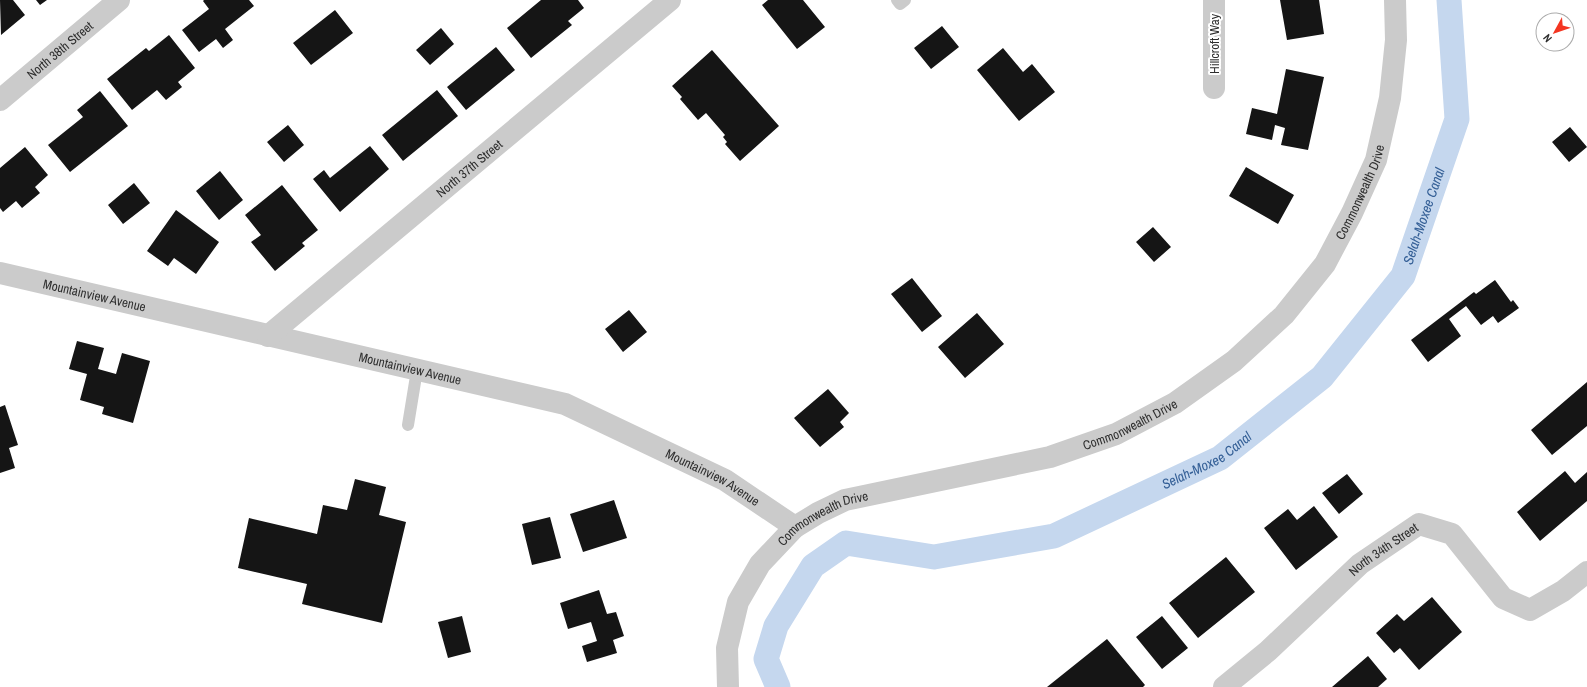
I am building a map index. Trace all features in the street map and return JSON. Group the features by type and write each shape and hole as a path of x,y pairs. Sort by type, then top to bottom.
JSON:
{"street":[{"name":"North 38th Street","path":"0,100 120,0"},
{"name":"North 37th Street","path":"268,336 670,0"},
{"name":"Hillcroft Way","path":"1214,0 1214,88"},
{"name":"Commonwealth Drive","path":"728,687 727,648 738,602 760,564 795,527 818,512 845,500 1050,457 1116,434 1174,403 1234,361 1284,315 1326,264 1352,213 1376,160 1390,98 1396,40 1395,0"},
{"name":"Mountainview Avenue","path":"0,273 565,404 725,480 795,527"},
{"name":"North 34th Street","path":"1224,687 1268,651 1360,564 1419,524 1452,534 1502,598 1530,610 1563,591 1587,572"}],"lane":[{"path":"897,0 900,4 905,0"},
{"path":"408,425 417,370"}],"building":[{"path":"0,0 13,0 25,15 1,35"},
{"path":"36,0 47,0 40,5"},
{"path":"249,0 254,6 225,29 233,40 223,48 216,39 199,52 182,30 209,9 203,1"},
{"path":"541,0 578,0 584,8 568,21 572,25 531,58 507,28"},
{"path":"768,0 803,0 825,27 797,49 762,5"},
{"path":"1280,0 1319,0 1324,34 1287,40"},
{"path":"335,10 353,33 311,65 293,43"},
{"path":"942,26 959,47 931,69 914,48"},
{"path":"441,28 454,44 430,65 416,50"},
{"path":"169,35 195,68 178,82 182,87 166,100 157,90 132,110 107,79 146,48 149,51"},
{"path":"496,47 515,70 466,110 447,87"},
{"path":"1003,48 1023,72 1032,64 1055,92 1019,121 977,70"},
{"path":"712,50 779,126 740,161 725,144 727,142 723,137 725,135 706,113 698,120 680,99 682,97 672,86"},
{"path":"1286,69 1324,77 1308,150 1281,145 1285,128 1275,125 1272,140 1246,134 1252,108 1277,114"},
{"path":"437,90 458,116 403,161 382,135"},
{"path":"100,91 128,126 70,172 48,145 83,117 77,110"},
{"path":"288,125 304,145 284,162 267,142"},
{"path":"1570,127 1587,147 1569,162 1552,142"},
{"path":"370,146 389,169 340,212 313,179 324,170 330,178"},
{"path":"25,147 48,175 35,187 40,193 22,208 16,201 3,212 0,208 0,168"},
{"path":"1246,167 1294,195 1278,224 1229,196"},
{"path":"220,171 243,200 219,220 196,191"},
{"path":"134,183 150,203 123,224 108,205"},
{"path":"282,185 318,230 302,243 305,246 275,271 251,242 261,235 245,215"},
{"path":"176,210 219,242 196,274 174,258 168,266 147,251"},
{"path":"1153,227 1171,247 1154,262 1136,242"},
{"path":"912,278 942,316 922,332 891,294"},
{"path":"1495,280 1511,302 1513,300 1519,308 1498,323 1493,316 1481,325 1466,306 1449,319 1461,336 1428,362 1411,340 1474,292 1476,294"},
{"path":"629,310 647,332 623,352 605,329"},
{"path":"977,313 1004,344 965,378 938,347"},
{"path":"77,341 104,348 98,369 116,374 122,353 150,361 133,423 102,414 104,407 80,400 87,374 69,369"},
{"path":"1587,382 1587,426 1552,455 1531,430"},
{"path":"828,389 849,413 840,422 844,427 820,447 794,418"},
{"path":"5,405 18,445 9,448 15,468 0,473 0,407"},
{"path":"1565,471 1575,483 1587,472 1587,501 1540,541 1517,512"},
{"path":"1347,474 1363,494 1339,514 1322,493"},
{"path":"355,479 386,487 379,515 406,522 382,623 302,604 307,584 238,568 249,518 317,534 323,505 347,510"},
{"path":"614,500 627,538 583,552 570,514"},
{"path":"1314,506 1338,537 1296,570 1264,528 1288,509 1297,520"},
{"path":"550,517 561,558 532,565 522,524"},
{"path":"1226,557 1255,592 1198,638 1169,603"},
{"path":"599,590 607,614 616,612 624,636 613,640 617,653 587,662 582,646 597,641 591,622 568,629 560,603"},
{"path":"1432,597 1462,632 1419,670 1400,648 1394,653 1376,633 1397,614 1404,621"},
{"path":"462,616 471,652 448,658 438,622"},
{"path":"1162,616 1188,648 1162,669 1136,637"},
{"path":"1107,639 1145,685 1143,687 1047,687"},
{"path":"1368,656 1387,679 1378,687 1332,687"}],"waterway":[{"name":"Selah-Moxee Canal","path":"778,687 766,659 776,626 813,566 846,543 934,557 1054,536 1220,458 1322,377 1403,276 1457,119 1449,0"}]}
